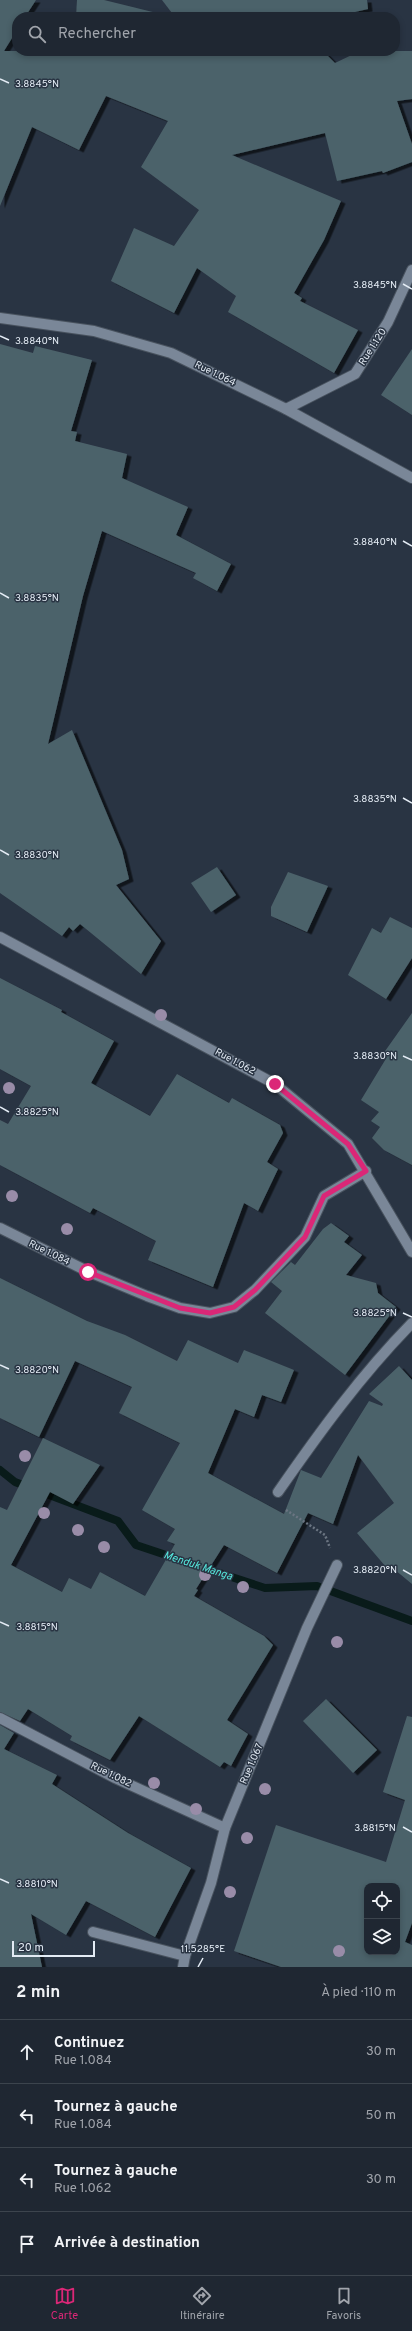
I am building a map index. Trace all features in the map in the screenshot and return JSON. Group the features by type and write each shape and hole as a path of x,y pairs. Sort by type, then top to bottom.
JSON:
{"street":[{"name":"Rue 1.120","path":"286,409 355,374 388,322 412,270"},
{"name":"Rue 1.064","path":"0,318 94,331 171,353 286,409 412,478"},
{"name":"Rue 1.062","path":"0,937 275,1084 348,1144 366,1171 412,1252"},
{"name":"Rue 1.084","path":"0,1228 88,1272 147,1296 180,1308 210,1313 234,1307 255,1290 305,1237 324,1196 366,1171"},
{"path":"278,1492 319,1432 381,1354 412,1323"},
{"name":"Rue 1.067","path":"183,1967 185,1956 211,1884 225,1828 307,1628 337,1566"},
{"name":"Rue 1.082","path":"0,1718 115,1778 225,1828"},
{"path":"93,1932 185,1956"}],"path":[{"path":"278,1492 278,1505 325,1535 337,1566"}],"building":[{"path":"0,0 36,0 28,12 12,12 12,38 4,51 12,51 12,56 328,56 335,63 350,56 400,56 400,51 412,51 412,99 397,101 412,144 412,162 383,173 382,171 337,181 325,133 232,155 341,201 324,240 294,293 302,298 300,301 358,330 334,373 228,312 236,296 197,268 174,313 111,281 134,228 174,246 199,210 141,167 168,121 106,96 79,150 32,127 0,206"},
{"path":"77,0 104,0 153,12 76,12"},
{"path":"162,0 367,0 368,9 355,12 171,12"},
{"path":"0,344 33,353 35,346 92,360 71,431 77,432 75,441 127,454 122,478 188,507 176,535 231,564 217,591 193,578 196,573 102,531 83,596 48,744 72,730 122,850 129,879 116,885 161,941 141,974 80,924 73,931 69,927 62,936 0,893"},
{"path":"412,349 412,415 381,395"},
{"path":"217,867 236,895 211,912 191,883"},
{"path":"288,872 328,886 307,932 271,916 271,907"},
{"path":"390,917 412,928 412,958 386,999 348,975 372,928 381,933"},
{"path":"0,978 62,1010 61,1012 114,1041 91,1083 150,1116 177,1074 229,1103 232,1098 280,1125 283,1133 267,1162 278,1169 258,1211 244,1203 213,1287 148,1260 156,1241 93,1208 90,1213 0,1165 0,1120 8,1124 31,1086 0,1069"},
{"path":"412,1013 412,1165 384,1150 372,1138 380,1127 371,1121 379,1112 361,1100 387,1057 383,1054"},
{"path":"331,1223 349,1236 344,1242 362,1255 346,1275 376,1283 378,1293 396,1307 345,1375 265,1313 282,1291 271,1282 291,1262 295,1265 323,1229"},
{"path":"0,1278 87,1321 125,1335 177,1361 188,1340 238,1363 244,1350 294,1370 281,1402 262,1395 254,1417 235,1409 208,1473 284,1514 301,1470 321,1478 369,1401 382,1406 383,1404 369,1394 399,1366 412,1380 412,1584 389,1565 386,1567 357,1533 394,1503 358,1455 333,1524 308,1513 277,1573 224,1545 196,1589 198,1590 194,1596 264,1636 273,1645 227,1720 248,1734 231,1766 224,1762 220,1767 139,1716 110,1760 70,1740 72,1736 28,1709 20,1721 0,1712 0,1507 7,1510 43,1438 100,1465 73,1504 50,1492 11,1565 62,1592 69,1578 91,1589 100,1572 145,1596 175,1544 167,1541 175,1529 142,1510 180,1443 119,1413 132,1387 75,1361 39,1437 0,1418"},
{"path":"326,1699 377,1750 353,1773 303,1721"},
{"path":"407,1716 412,1717 412,1923 405,1942 412,1945 412,1967 281,1967 234,1951 276,1825 386,1862 405,1800 383,1792"},
{"path":"0,1725 14,1733 4,1749 57,1775 52,1784 128,1833 191,1868 155,1937 86,1901 66,1935 31,1914 42,1967 0,1967"}],"waterway":[{"name":"Menduk Manga","path":"0,1470 15,1482 118,1521 136,1545 178,1559"},
{"name":"Menduk Manga","path":"198,1566 265,1588 317,1586 412,1621"}],"route":[{"path":"88,1272 180,1308 210,1313 234,1307 255,1290 305,1237 312,1225 324,1196 366,1171 348,1144 275,1084"}]}
